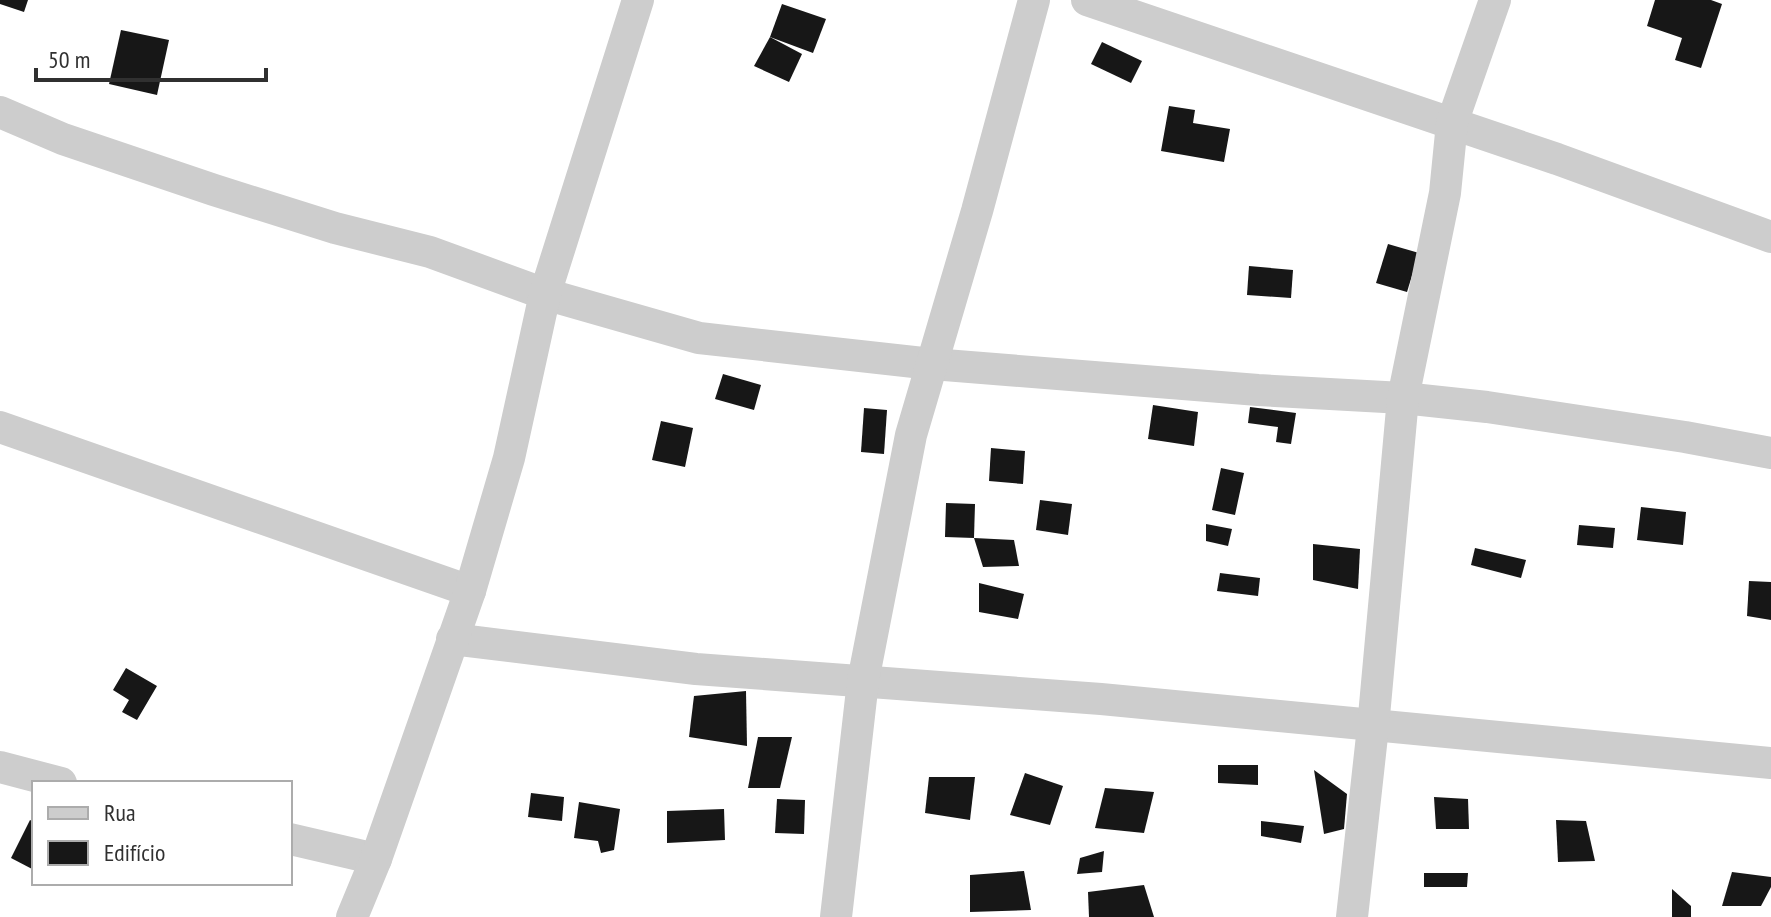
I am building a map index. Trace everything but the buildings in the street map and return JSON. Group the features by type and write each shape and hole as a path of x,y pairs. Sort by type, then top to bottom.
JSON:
{"street":[{"path":"352,917 376,859 470,591 509,458 545,294 638,0"},
{"path":"836,917 863,681 911,435 1034,0"},
{"path":"1087,0 1260,61 1452,123 1771,237"},
{"path":"1352,917 1403,398 1445,193 1452,123 1495,0"},
{"path":"0,112 63,139 184,180 335,228 430,252 545,294 699,338 932,364 1258,390 1403,398 1487,407 1771,453"},
{"path":"0,427 470,591"},
{"path":"452,639 696,669 1101,699 1771,763"},
{"path":"0,767 53,781"},
{"path":"292,839 376,859"}]}
